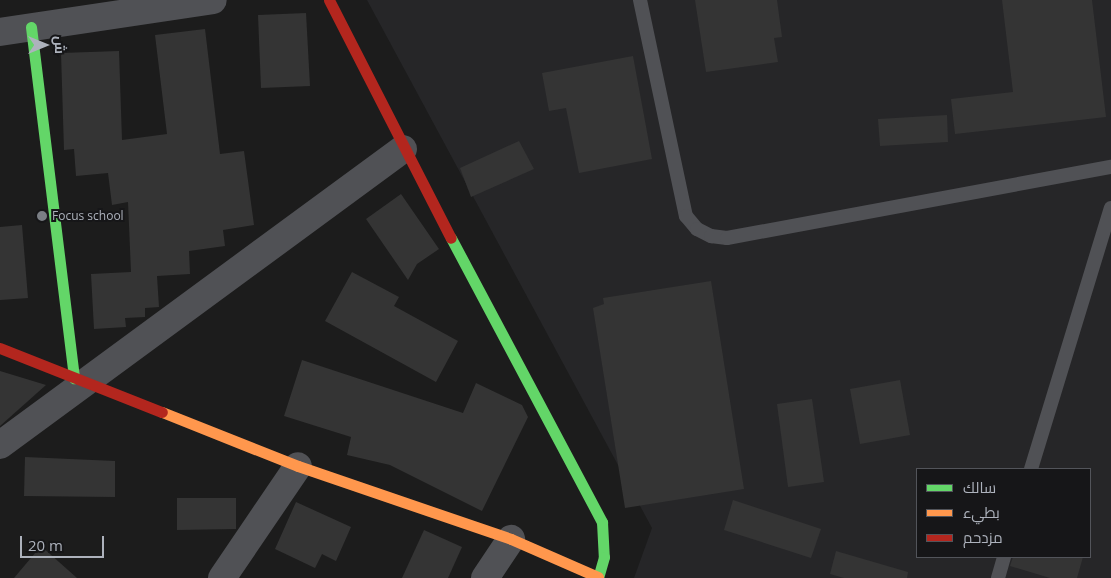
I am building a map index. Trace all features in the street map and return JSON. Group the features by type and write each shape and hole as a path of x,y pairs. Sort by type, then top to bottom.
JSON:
{"street":[{"path":"0,32 213,0"},
{"path":"0,348 83,379 298,466 511,539 598,578 604,557 602,522 403,149 329,0"},
{"path":"31,27 83,379"},
{"path":"0,445 83,379 403,149"},
{"path":"222,578 298,466"},
{"path":"485,578 511,539"}],"lane":[{"path":"640,0 686,216 711,236 727,238 1111,167"},
{"path":"1031,468 1111,208"},
{"path":"998,578 1004,558"}],"shaded area":[{"path":"367,0 1111,0 1111,578 634,578 652,528"}],"building":[{"path":"695,0 777,0 782,37 774,38 778,62 706,72"},
{"path":"1002,0 1092,0 1106,117 955,134 951,99 1013,92"},
{"path":"306,13 310,86 261,88 258,15"},
{"path":"205,29 220,154 244,151 254,225 223,230 225,246 189,251 190,274 157,276 159,307 145,308 145,317 125,318 126,327 94,329 91,274 131,272 128,202 112,205 108,173 76,176 74,149 64,150 61,53 119,51 122,140 167,134 155,35"},
{"path":"633,56 652,159 579,173 566,108 549,111 542,73"},
{"path":"947,115 948,142 880,146 878,119"},
{"path":"519,141 534,169 471,197 460,168"},
{"path":"401,194 439,249 417,264 408,280 366,219"},
{"path":"22,225 28,298 0,300 0,227"},
{"path":"352,272 399,297 394,306 458,341 436,382 325,321"},
{"path":"711,281 744,489 625,508 593,308 604,304 603,298"},
{"path":"302,360 463,413 476,383 522,405 528,417 482,511 390,465 347,455 351,437 284,416"},
{"path":"0,371 46,385 0,426"},
{"path":"900,380 910,435 860,444 850,389"},
{"path":"812,399 824,482 788,487 777,404"},
{"path":"25,457 115,461 115,497 24,496"},
{"path":"177,498 236,498 236,529 177,530"},
{"path":"733,500 821,529 811,558 724,530"},
{"path":"296,502 351,527 336,561 322,554 315,568 275,549"},
{"path":"424,530 462,547 448,578 402,578"},
{"path":"41,546 77,578 14,578"},
{"path":"836,551 908,572 907,578 844,578 830,574"},
{"path":"1013,558 1083,558 1077,578 1050,578 1010,566"}],"traffic: fast":[{"path":"31,27 74,378"},
{"path":"451,238 602,522 604,557 598,578"}],"traffic: slow":[{"path":"162,412 298,466 511,539 598,577"}],"traffic: jam":[{"path":"329,0 451,238"},
{"path":"0,348 162,412"}],"place":[{"name":"Focus school","path":"42,216"}]}
